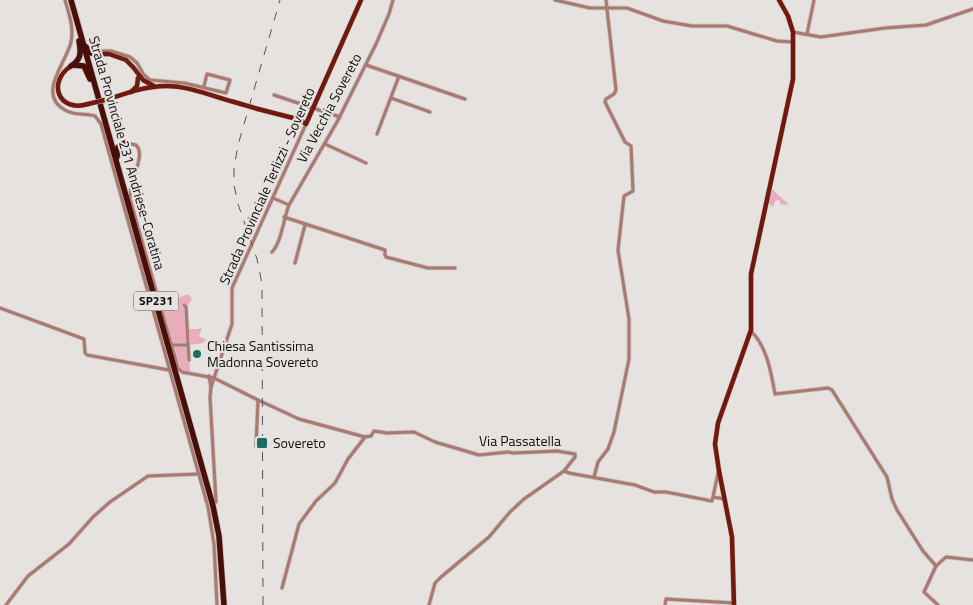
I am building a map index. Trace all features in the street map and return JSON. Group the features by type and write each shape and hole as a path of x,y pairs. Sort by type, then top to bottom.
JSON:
{"highway":[{"name":"Strada Provinciale 231 Andriese-Coratina","path":"68,0 76,21 97,95 211,507 218,549 223,605"},
{"name":"SP231","path":"76,21 88,51 93,54 100,54"},
{"name":"SP231","path":"71,66 78,60 81,53 76,21"},
{"name":"SP231","path":"97,95 92,66 100,54"},
{"name":"SP231","path":"71,66 81,65 85,68 97,95"},
{"name":"Strada Provinciale 231 Andriese-Coratina","path":"97,95 213,506 219,536 223,605"},
{"path":"104,118 113,138 116,141 125,143"},
{"path":"122,182 117,152 119,146 125,143"}],"main road":[{"name":"Strada Provinciale Terlizzi - Sovereto","path":"307,122 362,0"},
{"path":"734,604 732,536 714,444 715,433 751,331 751,274 792,88 794,68 793,32 788,16 778,0"},
{"path":"100,54 109,54 126,60 133,66 139,77 142,89"},
{"path":"71,66 60,79 58,89 60,97 71,106 78,107 142,89 175,87 307,122"},
{"path":"139,77 147,84 156,87"},
{"path":"131,92 137,85 139,77"}],"street":[{"path":"68,0 72,33 69,51 52,85 55,100 64,110 71,113 90,114 99,119 208,507 214,544 217,605"},
{"path":"555,0 590,8 627,8 663,21 692,26 728,26 777,41 793,42"},
{"path":"594,477 598,462 608,449 614,432 629,359 630,345 629,316 618,249 624,196 633,191 631,146 625,142 605,102 616,90 606,0"},
{"path":"807,34 814,0"},
{"name":"Via Vecchia Sovereto","path":"272,252 278,246 284,217 289,205 340,117 376,44 392,2"},
{"path":"793,32 822,37 885,28 926,25 973,9"},
{"path":"100,54 101,51 108,50 130,57 137,63 147,78 154,81 184,83 226,93 230,80 207,74 204,86"},
{"path":"65,60 71,66"},
{"path":"366,64 465,99"},
{"path":"377,134 399,76"},
{"path":"274,94 340,117"},
{"path":"391,98 430,112"},
{"name":"Strada Provinciale Terlizzi - Sovereto","path":"211,387 232,324 232,290 307,122"},
{"path":"125,143 136,145 140,149 140,156 129,194 171,345 188,345"},
{"path":"326,144 366,163"},
{"path":"273,198 289,205"},
{"path":"284,217 385,250 386,257 428,268 455,268"},
{"path":"294,263 305,225"},
{"path":"184,305 189,360"},
{"path":"0,308 84,339 85,353 88,355 169,370"},
{"path":"751,331 757,337 768,361 775,394 828,388 832,390 887,477 892,499 897,510 923,551 936,566"},
{"name":"Via Passatella","path":"171,345 180,371 214,378 299,419 365,437 371,436 374,431 387,433 414,432 435,442 479,455 508,452 557,451 574,454 574,459 564,471"},
{"path":"159,368 168,365"},
{"path":"208,376 211,387 216,502"},
{"path":"256,446 258,400"},
{"path":"282,588 299,524 316,501 334,482 348,459 365,437"},
{"path":"429,605 435,583 441,577 490,537 524,499 564,471 635,485 654,492 666,492 712,501 719,472"},
{"path":"6,605 28,576 69,544 87,523 110,502 128,491 144,477 199,474"},
{"path":"713,497 725,500"},
{"path":"938,605 924,592 936,566 946,557 973,560"},
{"path":"665,605 666,599 734,604"}],"shaded area":[{"path":"772,189 788,205 780,204 778,200 775,201 773,207 768,203"},
{"path":"188,294 192,299 187,309 186,329 199,329 202,327 199,336 206,340 203,343 189,345 190,372 181,370 162,306 168,305 168,302"}],"railway":[{"path":"263,605 262,284 257,259 238,204 234,185 234,168 238,145 280,0"}],"place":[{"name":"Chiesa Santissima Madonna Sovereto","path":"197,354"},
{"name":"Sovereto","path":"262,443"}]}
